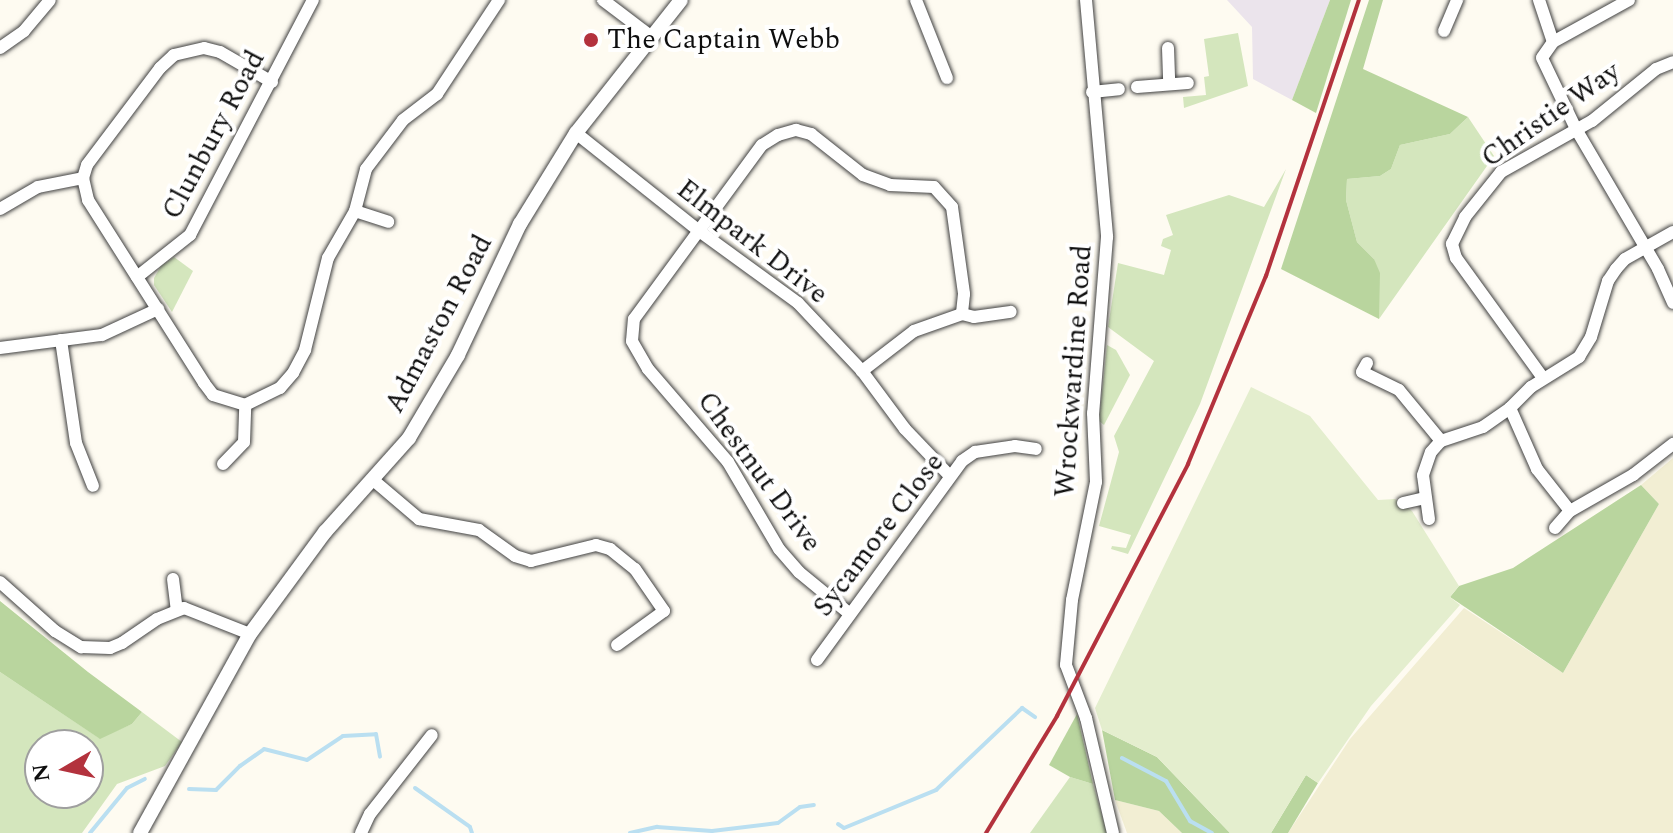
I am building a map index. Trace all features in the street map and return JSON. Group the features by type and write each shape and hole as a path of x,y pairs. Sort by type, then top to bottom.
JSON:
{"street":[{"path":"0,48 24,31 50,0"},
{"name":"Clunbury Road","path":"137,277 190,235 313,0"},
{"path":"272,82 212,50 191,49 174,55 160,68 87,165 83,178 88,200 213,395 228,403 245,405 280,388 293,373 305,350 328,258 355,211 366,169 384,141 403,120 437,94 499,0"},
{"path":"603,0 652,37"},
{"name":"Admaston Road","path":"140,833 250,634 325,532 417,425 458,355 520,224 576,133 681,0"},
{"path":"916,0 947,78"},
{"name":"Wrockwardine Road","path":"1086,0 1107,237 1093,413 1096,482 1072,600 1066,665 1086,718 1113,833"},
{"path":"1444,31 1457,0"},
{"path":"1539,0 1553,42"},
{"path":"1629,0 1553,42 1545,51 1545,67 1673,303"},
{"path":"1168,48 1169,84"},
{"name":"Christie Way","path":"1543,378 1456,258 1452,244 1465,217 1501,172 1592,121 1656,69 1673,62"},
{"path":"1137,87 1188,83"},
{"path":"1092,92 1119,89"},
{"name":"Chestnut Drive","path":"850,614 799,572 779,549 728,462 636,352 632,341 634,319 762,145 778,135 796,130 811,134 876,181 890,185 934,187 945,196 952,207 964,294 962,314"},
{"name":"Elmpark Drive","path":"576,133 699,231 798,303 862,371 905,429 949,475"},
{"path":"0,209 38,187 83,178"},
{"path":"355,211 388,222"},
{"path":"1429,519 1423,475 1431,452 1441,441 1462,437 1510,408 1543,378 1579,357 1591,337 1608,281 1625,259 1673,232"},
{"path":"0,348 102,335 158,309"},
{"path":"862,371 914,331 962,314 974,317 1011,312"},
{"path":"61,340 67,400 76,443 90,480 103,469"},
{"path":"1367,363 1362,372 1399,390 1441,441"},
{"path":"223,464 244,442 245,405"},
{"path":"1510,408 1537,469 1570,511"},
{"path":"1555,528 1570,511 1633,475 1673,444"},
{"name":"Sycamore Close","path":"817,660 949,475 975,452 1015,446 1036,449"},
{"path":"372,479 419,519 479,530 515,556 531,561 596,545 610,549 635,569 664,611 617,645"},
{"path":"1403,503 1424,498"},
{"path":"173,579 177,610"},
{"path":"0,582 55,631 81,647 110,648 177,610 196,609 250,634"},
{"path":"361,833 370,814 432,735"}],"shaded area":[{"path":"1227,0 1330,0 1292,100 1253,79 1252,27"},
{"path":"1673,458 1673,833 1288,833 1350,739 1464,608 1563,673 1659,504 1641,485"},
{"path":"1115,800 1159,811 1182,833 1127,833"}],"green space":[{"path":"1330,0 1351,0 1316,113 1292,100"},
{"path":"1369,0 1383,0 1363,69 1468,117 1450,134 1400,145 1391,169 1380,176 1347,179 1346,200 1357,242 1374,259 1380,273 1379,319 1281,269"},
{"path":"1238,33 1248,86 1184,108 1183,97 1206,95 1204,77 1209,76 1204,39"},
{"path":"1468,117 1494,156 1379,319 1374,259 1357,242 1346,200 1347,179 1380,176 1391,169 1400,145 1450,134"},
{"path":"1286,169 1200,404 1128,554 1111,549 1112,546 1126,548 1131,535 1099,526 1119,452 1114,436 1154,361 1108,327 1118,263 1164,275 1171,250 1161,246 1163,239 1173,235 1166,215 1229,195 1264,207"},
{"path":"174,257 193,271 172,312 154,285 154,278 161,266"},
{"path":"1107,345 1116,350 1130,375 1104,425 1099,421"},
{"path":"1251,387 1310,416 1378,500 1395,499 1412,511 1459,586 1450,597 1460,605 1371,706 1318,783 1306,775 1271,833 1230,833 1157,757 1102,730 1095,708"},
{"path":"1641,485 1659,504 1563,673 1450,597 1459,586 1513,568"},
{"path":"0,601 142,712 132,724 104,737 104,729 85,729 0,672"},
{"path":"0,672 86,729 24,729 24,809 99,809 82,833 0,833"},
{"path":"142,712 182,742 165,766 117,784 104,802 104,736 132,724"},
{"path":"1077,714 1093,784 1070,777 1049,765"},
{"path":"1102,730 1157,757 1230,833 1182,833 1159,811 1115,800"},
{"path":"1306,775 1318,783 1288,833 1271,833"},
{"path":"1070,777 1093,784 1107,833 1030,833"}],"waterway":[{"path":"838,824 844,828 936,790 1022,708 1035,717"},
{"path":"189,789 216,790 240,766 264,749 307,760 343,736 376,734 380,757"},
{"path":"1122,758 1166,781 1190,821 1212,833"},
{"path":"90,833 127,788 145,779"},
{"path":"415,788 470,827 472,833"},
{"path":"630,833 657,827 712,831 778,823 800,807 814,805"}],"railway":[{"path":"986,833 1057,716 1188,464 1266,276 1359,0"}],"place":[{"name":"The Captain Webb","path":"591,40"}]}
